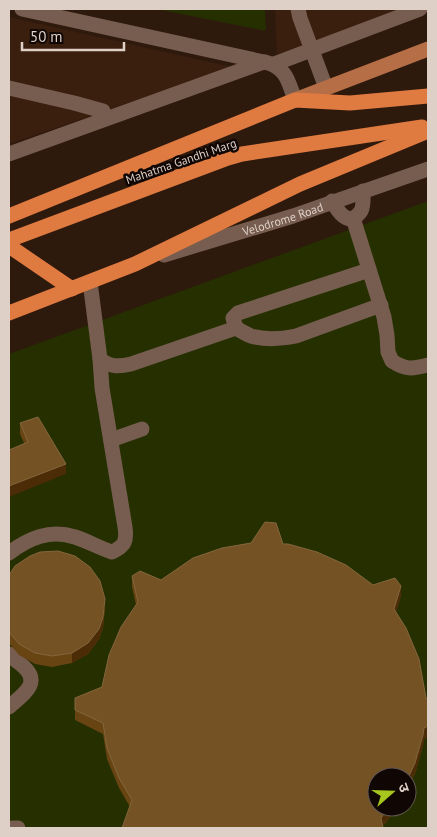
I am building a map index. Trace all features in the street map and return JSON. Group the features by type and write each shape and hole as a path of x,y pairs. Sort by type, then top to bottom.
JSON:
{"highway":[{"path":"295,100 350,103 428,96"},
{"name":"Mahatma Gandhi Marg","path":"34,206 295,100"},
{"name":"Mahatma Gandhi Marg","path":"9,240 242,154 428,126"},
{"path":"9,313 135,264 300,184 428,131"},
{"path":"9,209 34,206"},
{"path":"9,216 34,206"},
{"path":"9,246 72,289"}],"main road":[{"name":"Mahatma Gandhi Marg","path":"295,100 428,50"}],"street":[{"path":"22,9 269,63 286,74 295,100"},
{"path":"298,9 326,88"},
{"path":"9,154 420,9"},
{"path":"9,88 103,112"},
{"name":"Velodrome Road","path":"135,264 293,216 428,169"},
{"path":"332,201 340,213 347,218 353,218 361,212 363,191"},
{"path":"353,218 381,305 387,335 388,352 392,361 402,367 412,369 428,365"},
{"path":"369,270 238,313 233,318 236,328 249,336 286,338 381,305"},
{"path":"9,553 22,543 39,536 62,534 73,536 112,552 120,548 124,543 126,536 102,388 90,282"},
{"path":"100,359 120,367 236,328"},
{"path":"102,388 120,367"},
{"path":"110,440 142,429"},
{"path":"9,654 29,672 31,682 30,688 9,707"},
{"path":"12,828 18,828"}],"shaded area":[{"path":"275,9 428,9 428,10 277,54"},
{"path":"9,17 232,67 9,144"}],"green space":[{"path":"156,9 265,9 266,31"},
{"path":"428,201 428,828 9,828 9,354"}],"building":[{"path":"38,417 66,464 9,486 9,450 28,442 20,423"},
{"path":"265,522 276,523 283,544 317,552 346,565 373,585 395,578 401,586 394,609 406,628 419,659 426,698 428,699 428,726 424,728 413,767 367,767 367,817 382,817 383,828 122,828 132,800 119,778 107,748 103,723 75,710 75,698 102,687 109,655 121,627 138,602 132,576 140,571 161,580 193,558 222,548 251,543"},
{"path":"58,551 75,556 90,567 100,581 105,599 103,617 99,629 88,643 72,653 52,656 35,653 19,644 9,632 9,575 15,566 30,556 40,552"}]}
